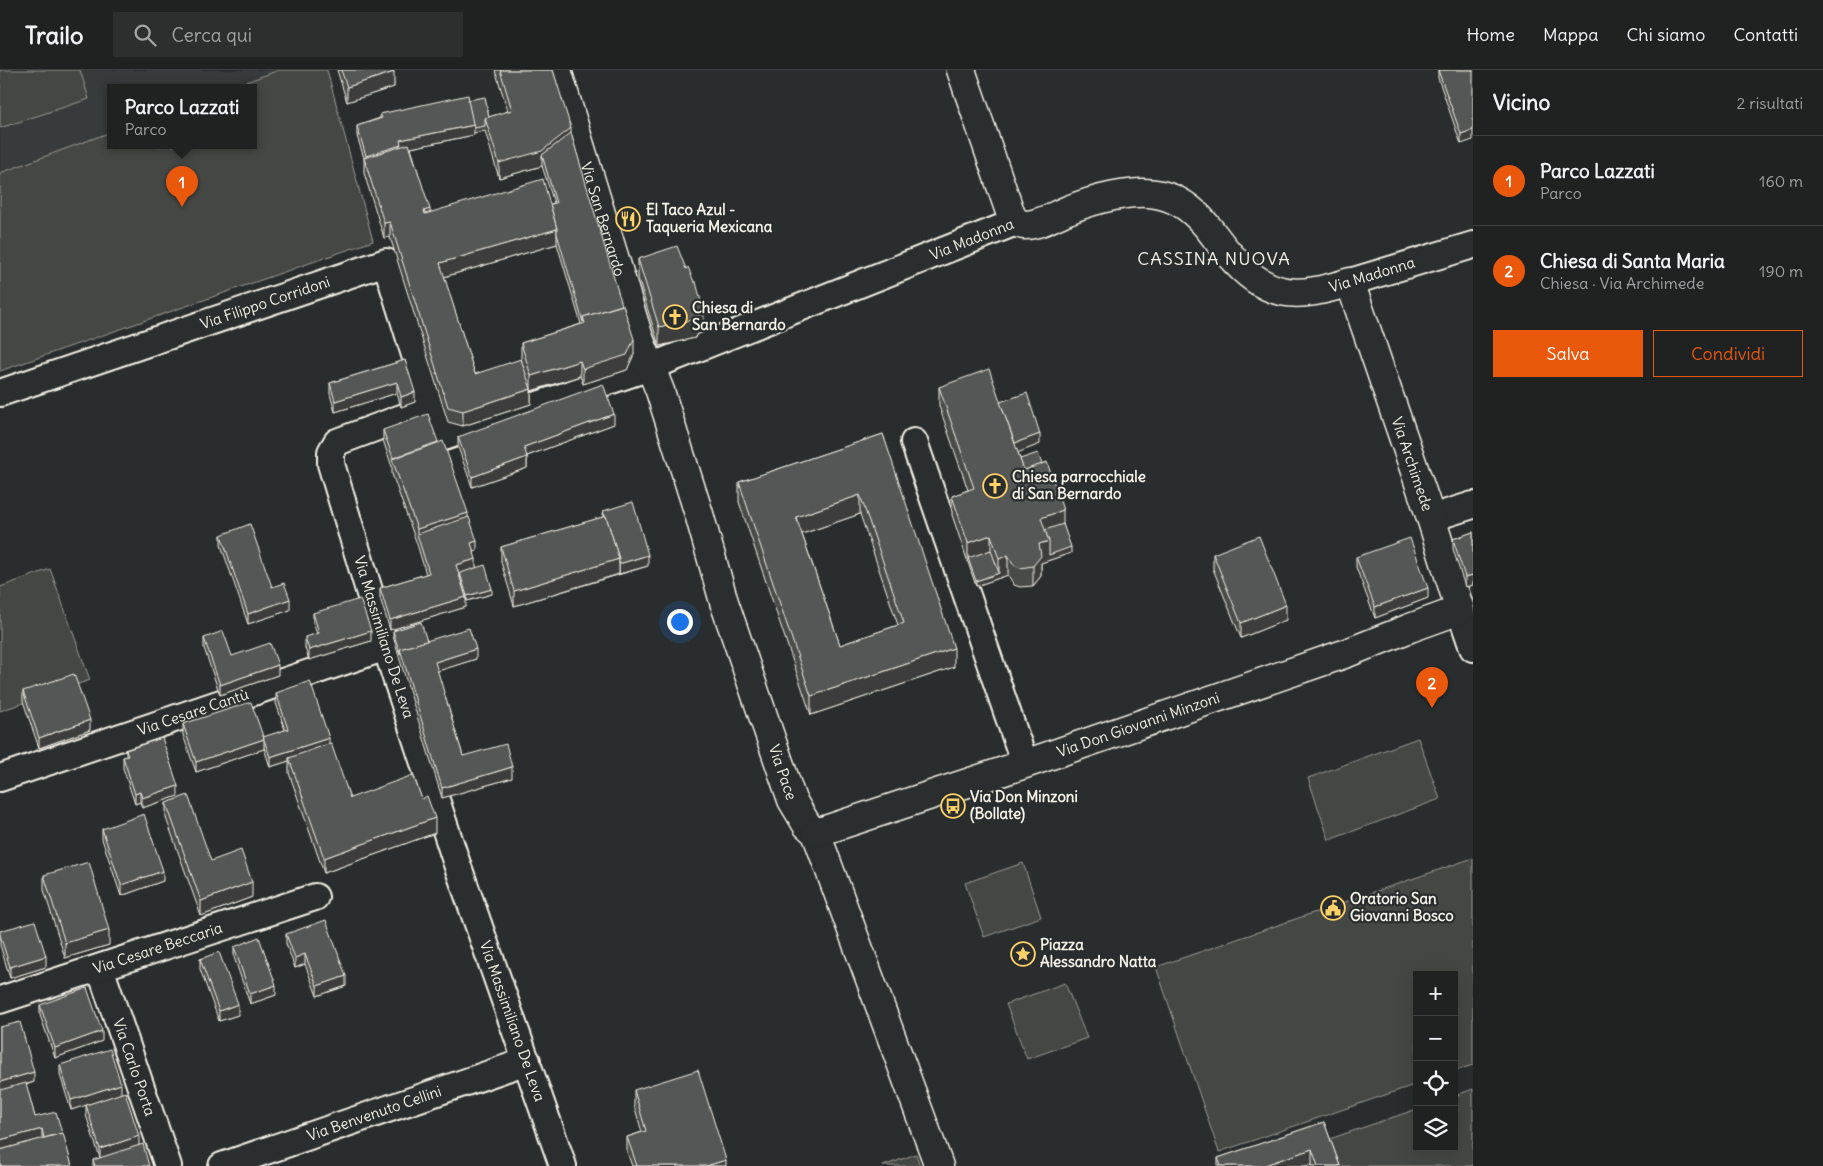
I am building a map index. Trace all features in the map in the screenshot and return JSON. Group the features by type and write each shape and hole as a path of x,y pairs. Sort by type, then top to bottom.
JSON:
{"street":[{"name":"Via San Bernardo","path":"557,70 639,338 650,367"},
{"path":"961,70 1011,215 1016,222"},
{"name":"Via Madonna","path":"650,367 1016,222 1024,225 1037,224 1070,209 1113,197 1138,193 1160,195 1184,205 1198,216 1247,273 1260,284 1278,292 1321,291 1473,245"},
{"name":"Via Filippo Corridoni","path":"0,393 386,262 431,407"},
{"name":"Via Archimede","path":"1350,282 1431,518 1473,648"},
{"path":"431,407 440,438 650,367"},
{"name":"Via Pace","path":"650,367 699,514 724,602 792,800 807,825 816,833 939,1166"},
{"name":"Via Massimiliano De Leva","path":"431,407 344,438 337,442 332,452 331,464 386,647 456,861 563,1166"},
{"path":"914,442 1025,764"},
{"path":"1431,518 1473,505"},
{"name":"Via Don Giovanni Minzoni","path":"816,833 1025,764 1338,656 1460,610"},
{"name":"Via Cesare Cantù","path":"0,778 386,647"},
{"name":"Via Cesare Beccaria","path":"0,1000 315,897"},
{"name":"Via Carlo Porta","path":"100,968 168,1166"},
{"name":"Via Benvenuto Cellini","path":"222,1166 527,1061"}],"shaded area":[{"path":"0,70 279,70 241,84 107,84 107,133 0,173"},
{"path":"0,70 80,70 89,99 0,128"},
{"path":"279,70 327,70 373,241 0,371 0,173 107,133 107,149 257,149 257,84 241,84"},
{"path":"50,569 90,680 0,711 0,587"},
{"path":"1418,738 1440,799 1329,840 1308,778"},
{"path":"1473,858 1473,1065 1458,1070 1458,971 1413,971 1413,1085 1219,1152 1156,967"},
{"path":"1023,863 1041,917 984,937 965,883"},
{"path":"1065,983 1087,1038 1027,1059 1006,1004"},
{"path":"1473,1089 1473,1166 1251,1166 1413,1110 1413,1151 1458,1151 1458,1095"},
{"path":"916,1154 920,1166 883,1166"}],"building":[{"path":"341,70 393,70 394,72 347,87"},
{"path":"500,70 553,70 571,128 542,151 499,163 485,118 512,110"},
{"path":"1438,70 1473,70 1473,130 1461,134"},
{"path":"468,95 474,125 400,140 401,145 366,156 357,126 382,118 380,114"},
{"path":"485,97 489,117 485,118 485,126 474,128 468,100"},
{"path":"571,133 622,305 583,317 583,322 557,234 550,204 556,203 542,155"},
{"path":"409,144 430,209 424,211 425,214 543,179 557,229 440,263 475,374 521,359 531,389 463,411 448,407 390,222 384,223 364,158"},
{"name":"Chiesa di San Bernardo","path":"677,246 686,269 688,267 694,282 696,282 704,313 696,316 695,319 659,327 638,259"},
{"path":"623,305 634,339 627,355 583,369 580,361 531,376 521,343 585,323 583,317"},
{"path":"405,360 415,392 401,397 397,382 335,401 330,383"},
{"name":"Chiesa parrocchiale di San Bernardo","path":"989,369 1024,470 1047,462 1063,510 1041,518 1049,541 1039,544 1041,556 1033,566 1020,568 1014,565 1008,555 999,559 991,535 968,543 952,496 974,488 939,387"},
{"path":"603,384 614,414 524,447 527,457 472,477 458,437"},
{"path":"1027,393 1040,434 1015,443 1000,402"},
{"path":"428,414 438,442 393,458 383,430"},
{"path":"883,434 954,648 811,696 739,482","holes":["860,495 904,623 840,645 796,517"]},
{"path":"443,441 468,513 417,529 392,459"},
{"path":"1038,453 1042,464 1024,470 1020,459"},
{"path":"633,502 648,555 619,564 603,511"},
{"path":"606,516 619,559 514,591 501,547"},
{"path":"469,517 477,541 471,543 476,559 456,565 466,597 390,620 380,588 429,573 417,534"},
{"path":"250,524 272,587 284,583 290,599 248,614 221,535"},
{"path":"1063,524 1071,547 1049,555 1049,541 1045,530"},
{"path":"1473,532 1473,575 1465,577 1453,539"},
{"path":"1259,536 1286,605 1241,623 1213,554"},
{"path":"1410,538 1428,588 1375,607 1356,557"},
{"path":"991,550 999,573 976,581 968,558"},
{"path":"485,565 492,589 467,596 460,573"},
{"path":"360,599 371,631 309,650 305,637 319,633 313,613"},
{"path":"421,622 427,641 400,649 400,654 393,631"},
{"path":"469,628 476,649 435,662 463,756 506,744 512,767 442,788 400,649"},
{"path":"223,631 232,656 270,643 278,665 220,685 204,638"},
{"path":"74,674 90,720 39,738 23,691"},
{"path":"310,681 329,738 270,757 263,737 288,729 276,693"},
{"path":"251,702 264,739 196,762 183,724"},
{"path":"162,738 178,786 142,798 140,792 135,794 123,757 128,756 126,750"},
{"path":"331,743 350,798 413,775 422,799 427,796 435,818 324,858 289,758"},
{"path":"188,795 211,861 241,850 252,882 201,901 166,803"},
{"path":"144,814 163,871 121,885 102,829"},
{"path":"89,862 109,930 65,943 44,875"},
{"path":"326,920 346,976 317,986 305,954 295,958 286,934"},
{"path":"35,921 46,956 10,967 0,931"},
{"path":"259,937 276,985 250,994 234,947"},
{"path":"219,952 238,1004 219,1011 200,959"},
{"path":"87,988 102,1031 55,1048 40,1005"},
{"path":"20,1022 34,1072 0,1082 0,1027"},
{"path":"110,1049 121,1084 71,1100 60,1065"},
{"path":"698,1070 726,1160 706,1166 637,1166 627,1137 646,1131 634,1090"},
{"path":"26,1083 35,1117 56,1112 62,1133 44,1138 42,1129 0,1140 0,1090"},
{"path":"125,1092 139,1136 100,1149 86,1105"},
{"path":"1324,1122 1340,1166 1318,1166 1312,1149 1262,1166 1221,1166 1218,1158"},
{"path":"63,1133 72,1166 1,1166 0,1150"},
{"path":"143,1144 149,1166 95,1166 93,1160"}],"place":[{"name":"Parco Lazzati","path":"182,207"},
{"name":"El Taco Azul - Taqueria Mexicana","path":"628,219"},
{"name":"Chiesa di San Bernardo","path":"675,317"},
{"name":"Chiesa parrocchiale di San Bernardo","path":"995,486"},
{"name":"Chiesa di Santa Maria","path":"1432,708"},
{"name":"Via Don Minzoni (Bollate)","path":"953,806"},
{"name":"Oratorio San Giovanni Bosco","path":"1333,908"},
{"name":"Piazza Alessandro Natta","path":"1023,954"}],"district":[{"name":"CASSINA NUOVA","path":"1214,259"}]}
